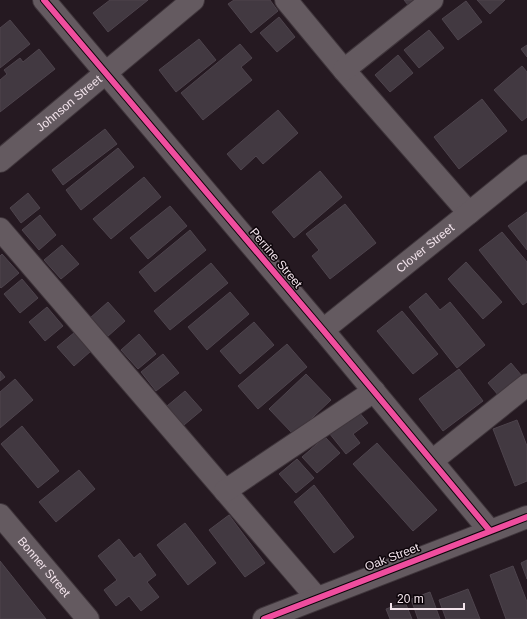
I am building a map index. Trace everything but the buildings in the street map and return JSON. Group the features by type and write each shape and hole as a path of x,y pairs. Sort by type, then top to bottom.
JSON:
{"street":[{"name":"Perrine Street","path":"44,0 323,330 490,531"},
{"name":"Johnson Street","path":"0,161 193,0"},
{"path":"286,0 344,70 469,213"},
{"path":"344,70 432,0"},
{"name":"Clover Street","path":"323,330 527,166"},
{"path":"0,229 317,598"},
{"path":"432,461 527,385"},
{"path":"225,491 374,391"},
{"name":"Bonner Street","path":"0,515 88,619"},
{"name":"Oak Street","path":"264,619 527,517"}],"cycle path":[{"path":"44,0 323,330 490,531"},
{"path":"264,619 527,517"}]}
